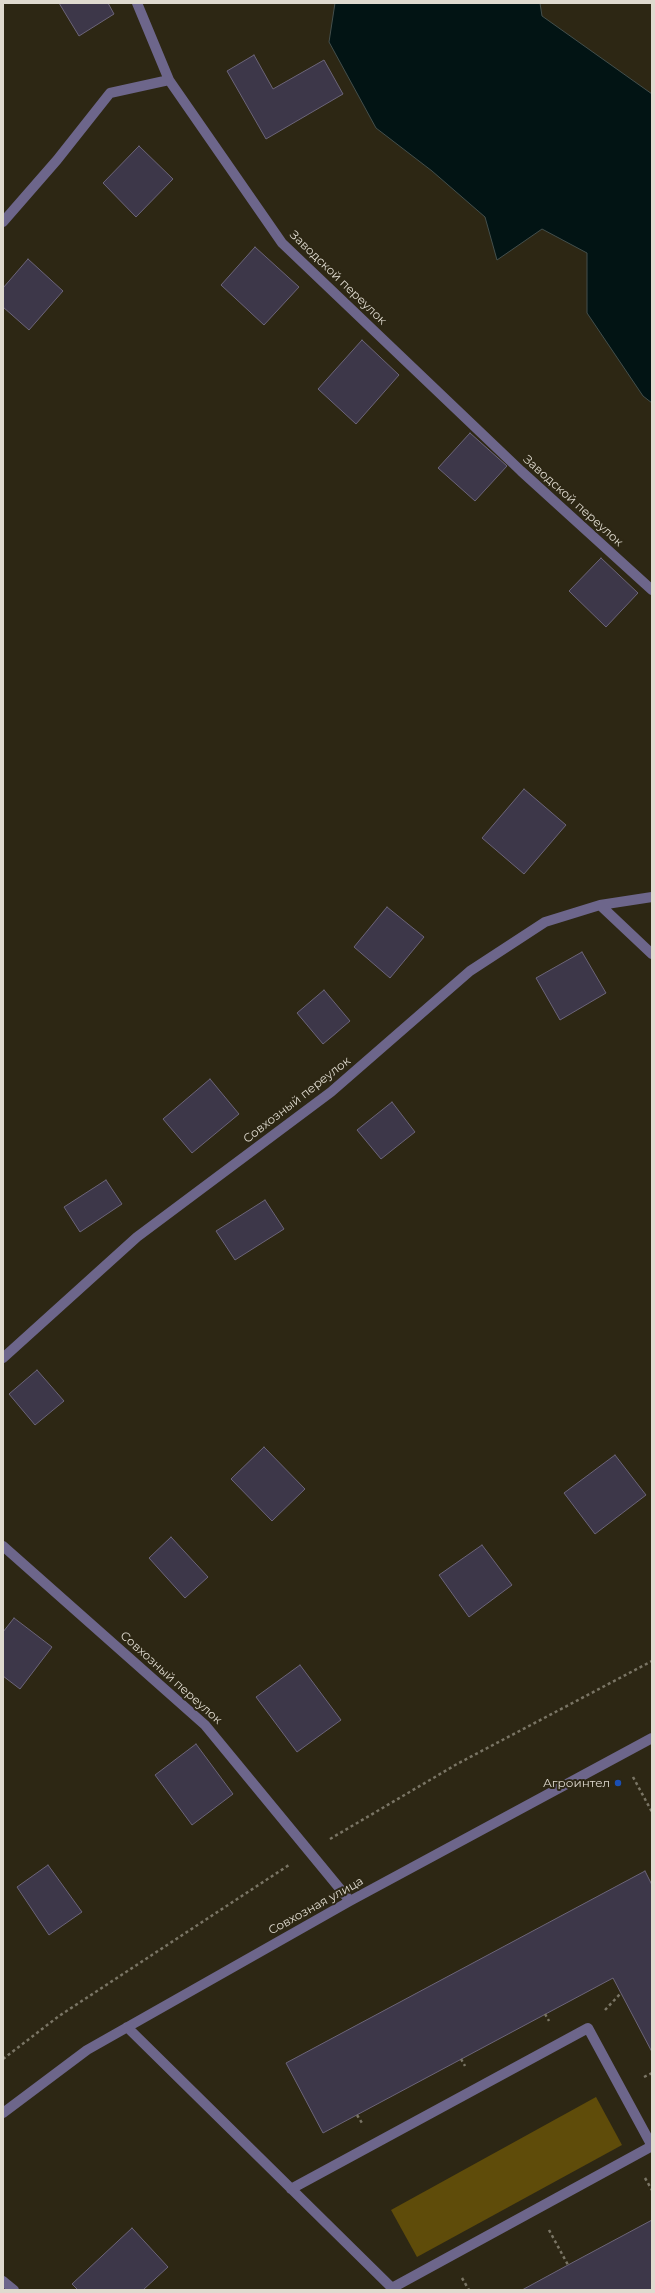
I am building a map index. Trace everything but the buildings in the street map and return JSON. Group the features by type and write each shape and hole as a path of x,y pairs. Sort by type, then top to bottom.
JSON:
{"street":[{"name":"Заводской переулок","path":"137,3 169,80 282,243 521,472 652,590"},
{"path":"3,222 57,160 110,93 169,80"},
{"name":"Совхозный переулок","path":"3,1358 137,1237 331,1092 470,971 544,922 600,905 652,897"},
{"path":"600,905 652,954"},
{"name":"Совхозный переулок","path":"3,1546 205,1725 350,1901"},
{"name":"Совхозная улица","path":"3,2113 87,2050 126,2027 350,1901 652,1738"},
{"path":"126,2027 291,2189 392,2288 652,2146 588,2028 291,2189"},
{"path":"3,2281 14,2290"}],"path":[{"path":"621,1755 652,1812"},
{"path":"537,2208 568,2265"}],"shaded area":[{"path":"335,3 540,3 542,16 652,94 652,403 643,396 587,313 587,253 542,229 497,260 485,217 432,171 376,128 329,42"},
{"path":"596,2097 622,2145 417,2257 391,2210"}],"place":[{"name":"Агроинтел","path":"618,1783"}]}
